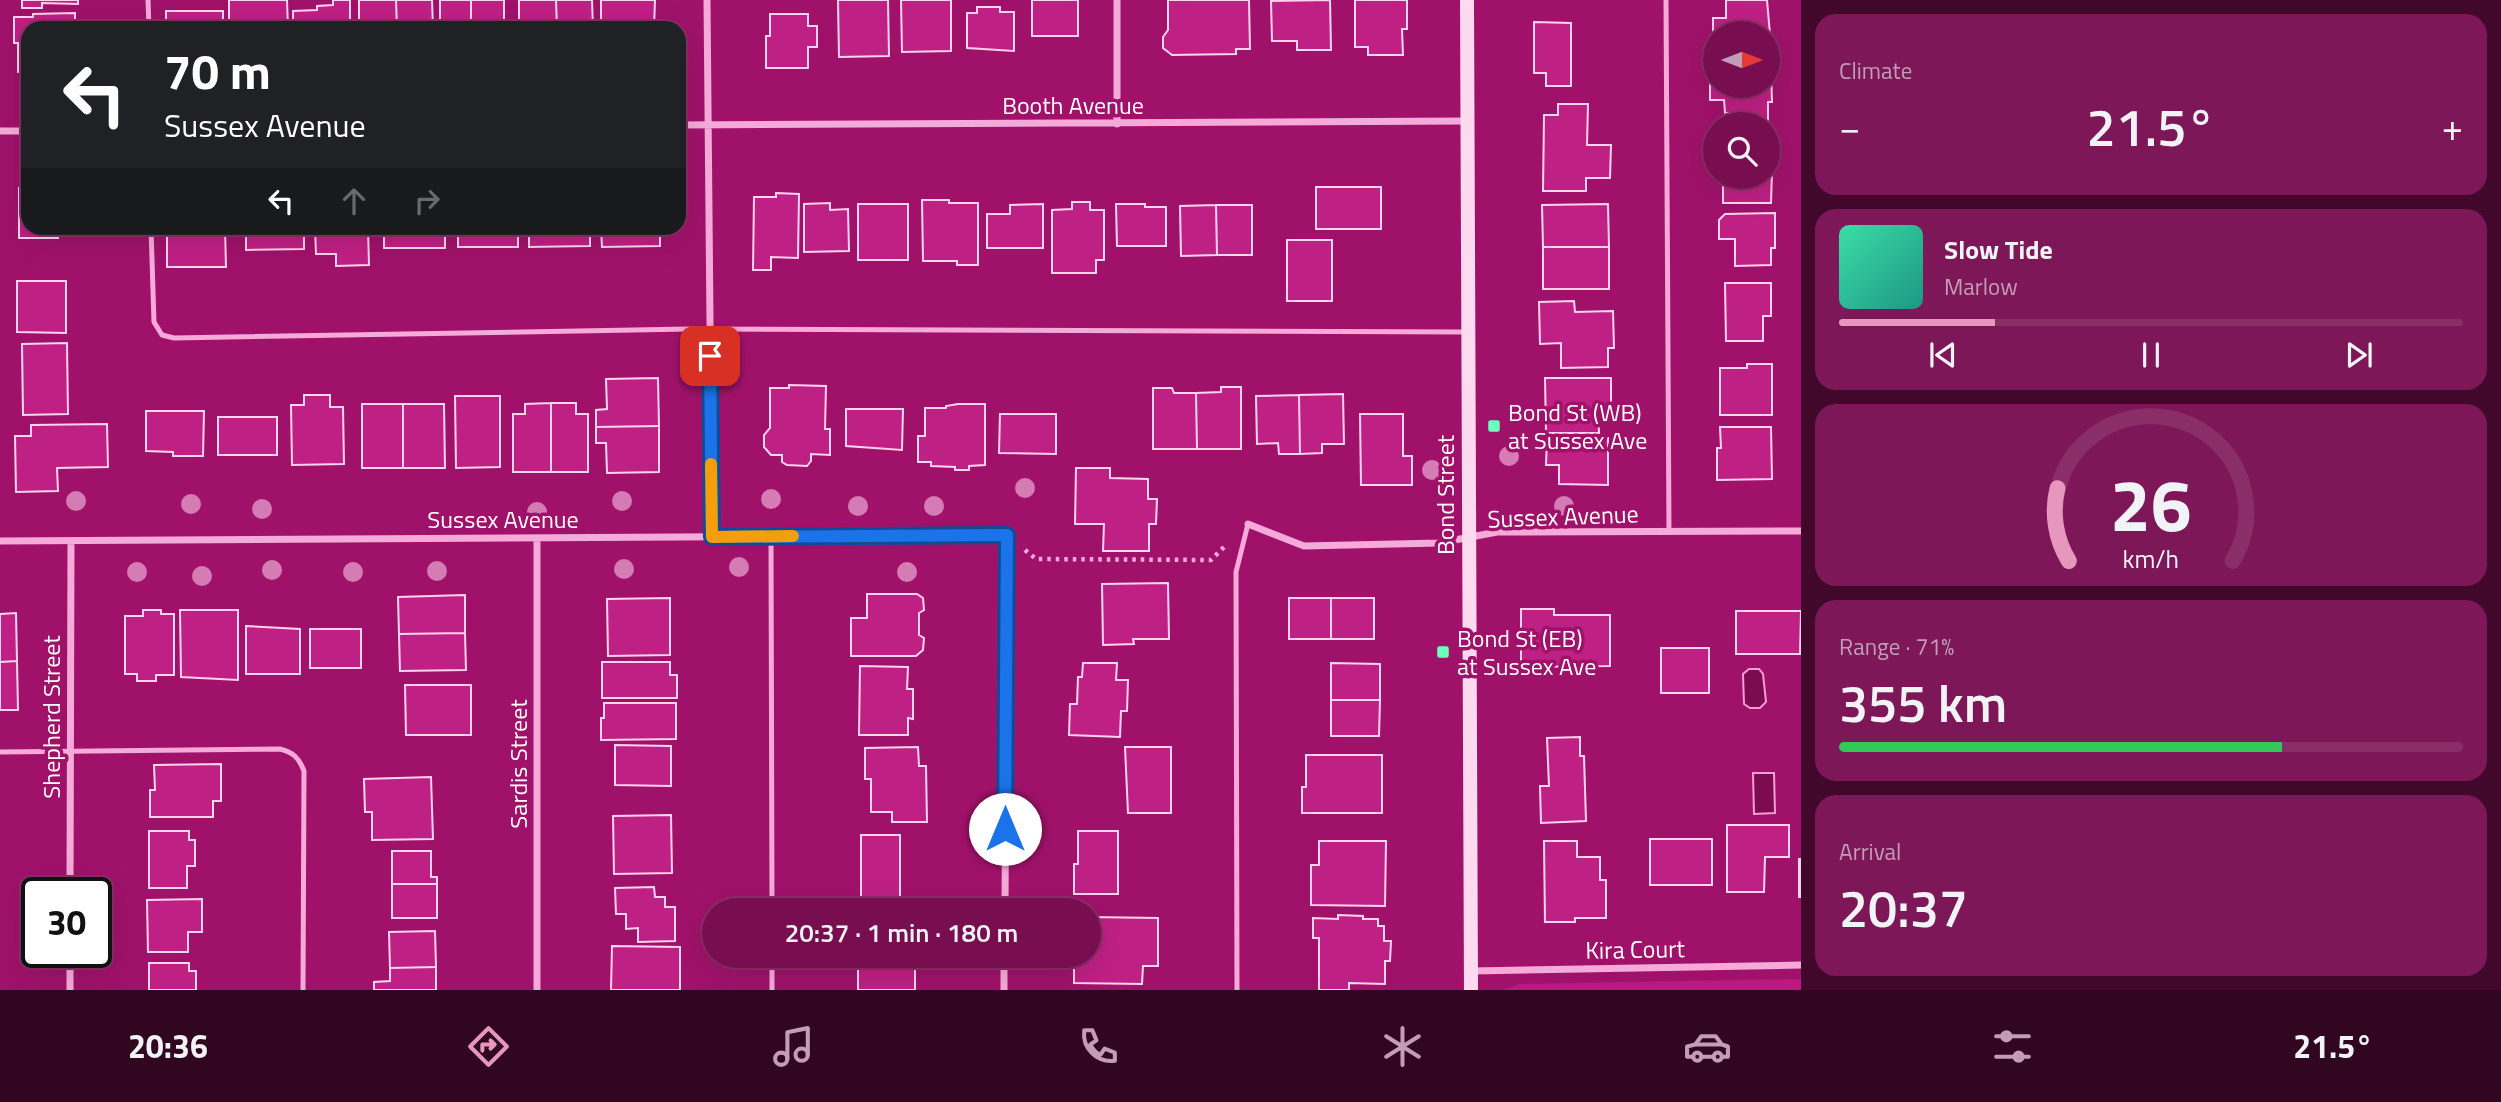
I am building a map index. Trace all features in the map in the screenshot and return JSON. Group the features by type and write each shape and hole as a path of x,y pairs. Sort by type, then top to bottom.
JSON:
{"street":[{"path":"707,0 712,537"},
{"path":"1117,0 1117,124"},
{"name":"Bond Street","path":"1466,0 1471,990"},
{"name":"Booth Avenue","path":"686,125 1467,121"},
{"path":"0,131 21,131"},
{"name":"Sussex Avenue","path":"1248,524 1304,546 1439,543 1468,540 1497,532 1801,531"},
{"name":"Sussex Avenue","path":"0,541 1007,535 1005,898"},
{"name":"Sardis Street","path":"537,538 537,990"},
{"name":"Shepherd Street","path":"70,877 71,541"},
{"name":"Kira Court","path":"1471,971 1801,965"},
{"path":"70,968 70,990"},
{"path":"1004,968 1004,990"}],"lane":[{"path":"148,0 149,21"},
{"path":"1666,0 1669,532"},
{"path":"151,235 154,322 162,335 174,338 710,329 1466,332"},
{"path":"1237,990 1236,572 1248,524"},
{"path":"771,536 772,898"},
{"path":"0,752 290,751 299,759 304,771 303,990"},
{"path":"772,968 772,990"}],"path":[{"path":"1036,559 1211,560 1248,524"}],"shaded area":[{"path":"1749,669 1759,669 1763,674 1766,702 1760,708 1750,708 1744,704 1743,674"},
{"path":"1753,773 1774,773 1775,813 1754,814"},
{"path":"1801,979 1801,990 1504,990 1519,984"}],"building":[{"path":"22,0 78,0 78,4 42,3 42,8 22,8"},
{"path":"229,0 287,0 288,21 229,21"},
{"path":"333,0 350,0 350,21 293,21 293,11 317,10 317,6 333,5"},
{"path":"359,0 396,0 397,21 359,21"},
{"path":"396,0 432,0 433,21 397,21"},
{"path":"440,0 471,0 471,21 440,21"},
{"path":"471,0 504,0 504,21 471,21"},
{"path":"519,0 556,0 557,21 519,21"},
{"path":"556,0 592,0 593,21 557,21"},
{"path":"601,0 655,0 654,21 601,21"},
{"path":"838,0 888,0 889,56 839,57"},
{"path":"901,0 951,0 951,51 902,52"},
{"path":"1032,0 1078,0 1078,36 1032,36"},
{"path":"1168,0 1249,0 1250,49 1236,49 1236,54 1172,55 1163,48 1163,37 1168,30"},
{"path":"1330,0 1331,50 1297,50 1297,41 1272,41 1271,1"},
{"path":"1355,0 1407,0 1407,29 1402,29 1403,55 1368,55 1368,47 1355,47"},
{"path":"1726,0 1767,0 1769,21 1713,21 1713,18 1726,18"},
{"path":"977,7 1000,7 1000,12 1014,12 1014,51 967,48 967,13 977,13"},
{"path":"166,11 223,11 223,21 166,21"},
{"path":"75,13 75,21 21,21 21,72 18,72 18,43 14,43 14,17 33,17 33,14"},
{"path":"770,14 808,14 808,26 817,26 817,47 808,47 808,68 766,68 766,36 770,36"},
{"path":"1534,22 1571,23 1571,86 1546,86 1546,73 1534,73"},
{"path":"1772,98 1772,102 1768,102 1768,112 1725,112 1724,100 1710,100"},
{"path":"1558,104 1588,104 1587,145 1611,145 1610,178 1586,178 1586,191 1543,191 1544,115 1558,115"},
{"path":"1316,187 1381,187 1381,229 1316,229"},
{"path":"21,188 21,235 58,235 58,238 19,238"},
{"path":"1723,189 1771,189 1771,203 1723,203"},
{"path":"776,193 799,194 798,258 771,257 771,270 753,270 754,197 776,197"},
{"path":"922,200 978,203 978,265 957,265 957,261 923,261"},
{"path":"1072,202 1090,202 1090,210 1104,210 1104,260 1096,260 1096,273 1052,273 1052,210 1072,209"},
{"path":"830,203 830,210 848,209 849,251 804,252 804,204"},
{"path":"858,204 908,204 908,260 858,260"},
{"path":"1043,204 1043,248 987,248 987,214 1010,214 1010,205"},
{"path":"1116,204 1166,207 1166,246 1117,246"},
{"path":"1608,204 1609,247 1543,247 1542,205"},
{"path":"1216,205 1217,255 1181,256 1180,206"},
{"path":"1216,205 1252,205 1252,255 1217,255"},
{"path":"1775,213 1775,248 1771,248 1771,265 1735,266 1735,239 1719,239 1719,220 1725,214"},
{"path":"167,235 225,235 226,267 167,267"},
{"path":"246,235 304,235 304,249 246,250"},
{"path":"315,235 368,235 369,265 336,266 336,254 316,254"},
{"path":"384,235 445,235 445,248 384,248"},
{"path":"458,235 518,235 518,247 458,247"},
{"path":"529,235 590,235 590,246 529,247"},
{"path":"601,235 660,235 660,246 602,247"},
{"path":"1287,240 1332,240 1332,301 1287,301"},
{"path":"1543,247 1609,247 1609,289 1543,289"},
{"path":"17,281 66,281 66,333 17,332"},
{"path":"1725,283 1771,283 1771,316 1763,316 1763,341 1726,341"},
{"path":"1574,301 1575,312 1613,311 1614,348 1608,348 1608,367 1561,368 1561,343 1540,344 1539,302"},
{"path":"67,343 68,414 23,415 22,344"},
{"path":"1747,364 1772,364 1772,415 1720,415 1720,368 1747,368"},
{"path":"658,378 659,426 596,427 596,410 607,409 606,379"},
{"path":"1545,378 1611,378 1611,410 1598,410 1599,433 1546,433"},
{"path":"789,385 826,386 825,429 830,429 830,455 811,454 811,461 807,466 787,465 782,462 782,455 771,455 764,447 764,435 770,428 770,388 789,388"},
{"path":"1221,387 1241,387 1241,449 1197,449 1196,393 1221,392"},
{"path":"1153,388 1172,388 1174,393 1196,393 1197,449 1153,449"},
{"path":"1343,394 1344,444 1322,444 1322,453 1300,454 1299,395"},
{"path":"304,395 330,395 330,407 343,407 344,464 292,465 291,405 304,405"},
{"path":"1299,395 1300,454 1279,454 1278,443 1257,444 1256,396"},
{"path":"455,396 500,396 500,467 456,468"},
{"path":"551,403 576,403 576,414 588,414 588,472 551,472"},
{"path":"551,403 551,472 513,472 513,414 525,414 525,404"},
{"path":"362,404 403,404 403,468 362,468"},
{"path":"403,404 444,404 445,468 403,468"},
{"path":"958,404 985,404 985,465 969,466 969,470 955,470 955,467 931,466 931,462 918,462 918,436 925,436 925,408 946,408"},
{"path":"846,409 903,409 902,450 846,446"},
{"path":"146,411 204,411 203,456 173,456 173,452 146,451"},
{"path":"1000,414 1056,414 1056,454 999,453"},
{"path":"1360,414 1403,414 1403,456 1412,456 1412,485 1361,485"},
{"path":"218,417 277,417 277,455 218,455"},
{"path":"107,424 108,467 57,468 58,491 16,492 15,436 31,436 31,425"},
{"path":"659,426 659,472 607,473 606,443 596,443 596,427"},
{"path":"1720,427 1771,427 1772,479 1717,480 1717,448 1721,448"},
{"path":"1547,438 1608,438 1608,485 1559,484 1559,465 1546,465"},
{"path":"1076,468 1110,468 1110,478 1148,479 1148,499 1157,499 1156,524 1149,524 1149,551 1103,551 1104,524 1075,524"},
{"path":"1168,583 1169,639 1133,639 1134,644 1103,645 1102,584"},
{"path":"867,594 917,594 923,598 924,610 919,613 919,635 924,638 923,650 916,656 851,656 851,618 867,618"},
{"path":"465,595 465,633 399,634 398,597"},
{"path":"670,598 670,655 608,656 607,599"},
{"path":"1289,598 1331,598 1331,639 1289,639"},
{"path":"1331,598 1374,598 1374,639 1331,639"},
{"path":"1521,609 1554,609 1554,615 1610,615 1610,666 1521,667"},
{"path":"143,610 161,610 161,614 174,614 174,675 156,675 156,681 137,681 137,674 125,674 125,616 143,616"},
{"path":"180,610 238,610 238,680 181,677"},
{"path":"1736,611 1801,611 1800,654 1736,654"},
{"path":"16,613 17,661 0,662 0,614"},
{"path":"246,626 300,629 300,674 246,674"},
{"path":"310,629 361,629 361,668 310,668"},
{"path":"465,633 466,670 400,671 399,634"},
{"path":"1661,648 1709,648 1709,693 1661,693"},
{"path":"17,661 18,710 0,710 0,662"},
{"path":"602,662 670,662 670,675 677,675 677,698 602,698"},
{"path":"1083,663 1117,663 1116,680 1128,680 1127,711 1121,711 1120,737 1069,735 1070,704 1077,704 1078,677 1082,677"},
{"path":"1331,663 1380,664 1380,700 1331,700"},
{"path":"860,666 908,667 907,689 913,689 913,719 908,718 908,735 859,735"},
{"path":"405,685 471,685 471,735 406,735"},
{"path":"1331,700 1380,700 1379,736 1331,736"},
{"path":"604,703 676,703 676,739 601,740"},
{"path":"1580,737 1580,756 1584,756 1586,821 1541,823 1540,786 1549,786 1547,738"},
{"path":"615,745 671,746 671,786 615,785"},
{"path":"918,747 919,766 926,766 927,822 892,822 892,812 871,812 871,779 865,779 865,748"},
{"path":"1125,747 1171,747 1171,813 1128,813"},
{"path":"1306,755 1382,755 1382,813 1302,813 1302,787 1306,787"},
{"path":"221,764 221,801 213,801 213,817 150,817 150,790 155,790 154,765"},
{"path":"431,777 433,839 372,840 372,812 365,812 364,779"},
{"path":"671,815 672,873 614,874 613,816"},
{"path":"1727,825 1789,825 1789,857 1765,857 1764,892 1727,892"},
{"path":"149,831 189,831 189,840 195,840 195,866 187,866 187,888 149,888"},
{"path":"1078,831 1118,831 1118,894 1074,894"},
{"path":"861,835 900,835 900,898 861,898"},
{"path":"1650,839 1712,839 1712,885 1650,885"},
{"path":"1319,841 1386,841 1385,906 1311,905 1311,865 1319,865"},
{"path":"1544,841 1577,841 1577,857 1600,857 1600,880 1606,880 1606,918 1545,922"},
{"path":"392,851 431,851 431,877 437,877 437,884 392,884"},
{"path":"1801,859 1801,897 1799,897"},
{"path":"392,884 437,884 437,918 392,918"},
{"path":"654,887 655,897 665,897 665,907 675,907 675,941 638,942 638,928 626,929 626,914 616,914 615,888"},
{"path":"202,899 202,932 188,932 188,952 148,952 147,900"},
{"path":"1338,915 1378,919 1378,926 1384,926 1384,941 1391,941 1390,961 1385,961 1385,984 1349,983 1349,990 1319,990 1319,938 1313,938 1313,918 1338,919"},
{"path":"1101,917 1158,918 1158,966 1143,966 1142,984 1074,983 1074,968 1101,968"},
{"path":"435,931 436,967 390,968 389,932"},
{"path":"612,946 680,947 680,990 611,990"},
{"path":"149,963 189,963 189,971 196,971 196,990 149,990"},
{"path":"436,967 436,990 374,990 374,982 390,981 390,968"},
{"path":"858,968 915,968 915,990 858,990"}],"slow traffic":[{"path":"711,464 712,537 793,536"}],"place":[{"name":"Bond St (WB) at Sussex Ave","path":"1494,426"},
{"name":"Bond St (EB) at Sussex Ave","path":"1443,652"}],"route":[{"path":"710,356 712,537 1007,535 1005,829"}]}
